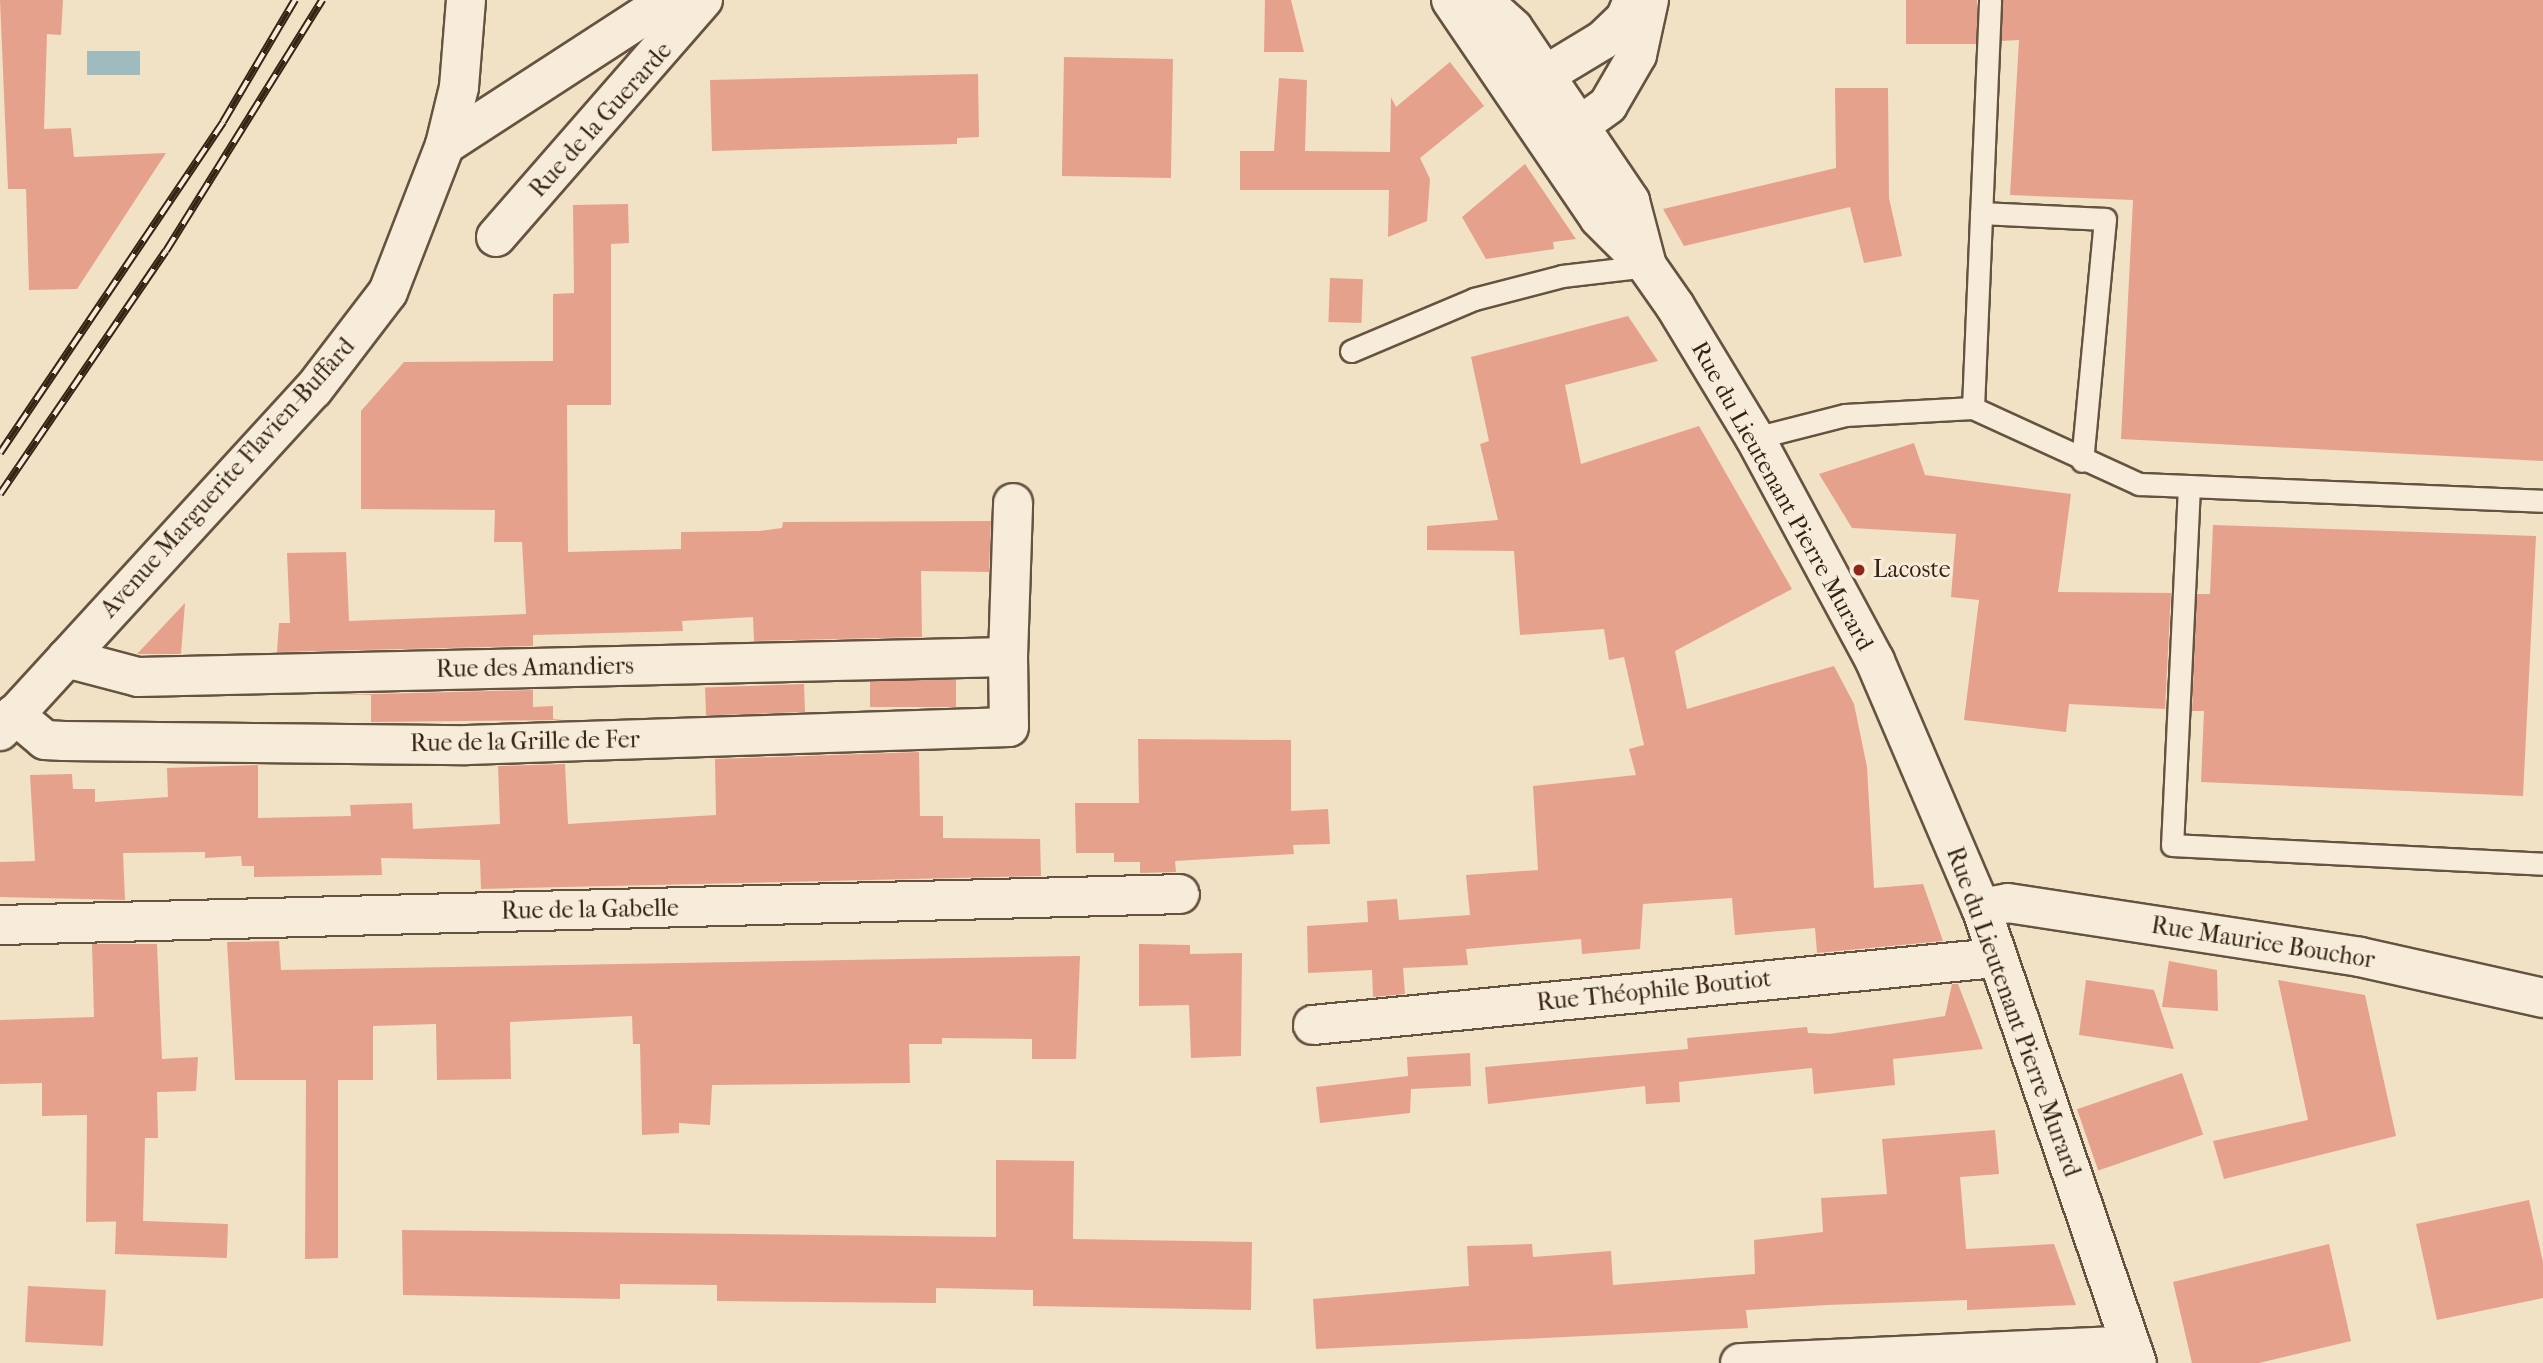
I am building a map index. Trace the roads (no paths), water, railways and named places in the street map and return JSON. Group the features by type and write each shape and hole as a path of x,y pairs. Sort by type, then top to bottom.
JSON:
{"street":[{"name":"Avenue Marguerite Flavien-Buffard","path":"7,722 355,340 405,257 445,145 459,87 466,0"},
{"name":"Rue de la Guerarde","path":"445,145 668,0"},
{"name":"Rue de la Guerarde","path":"496,237 703,0"},
{"name":"Rue du Lieutenant Pierre Murard","path":"1451,0 1512,95 1599,219 1647,265 1755,438 1875,661 1981,908 1995,958 2134,1354"},
{"name":"Rue du Lieutenant Pierre Murard","path":"1482,0 1513,28 1630,201 1647,265"},
{"path":"1512,95 1603,40 1625,19 1633,0"},
{"path":"1548,148 1600,116 1637,55 1649,0"},
{"path":"1008,673 1013,503"},
{"name":"Rue des Amandiers","path":"65,657 138,677 1008,673"},
{"name":"Rue de la Grille de Fer","path":"7,722 45,740 467,745 1009,726 1008,673"},
{"name":"Rue de la Gabelle","path":"0,925 1180,894"},
{"name":"Rue Maurice Bouchor","path":"1981,908 2008,903 2360,957 2543,998"},
{"name":"Rue Théophile Boutiot","path":"1313,1025 1995,958"},
{"path":"1740,1363 2134,1354"}],"lane":[{"path":"1973,408 1990,0"},
{"path":"1981,213 2105,219 2082,461"},
{"path":"1351,351 1474,299 1562,276 1647,265"},
{"path":"1755,438 1845,415 1973,408 2082,461 2139,484 2543,501"},
{"path":"2189,486 2172,845 2543,864"}],"water":[{"path":"87,51 140,51 140,75 87,75"}],"railway":[{"path":"0,453 223,122 295,0"},
{"path":"0,494 166,251 322,0"}],"place":[{"name":"Lacoste","path":"1859,570"}]}
